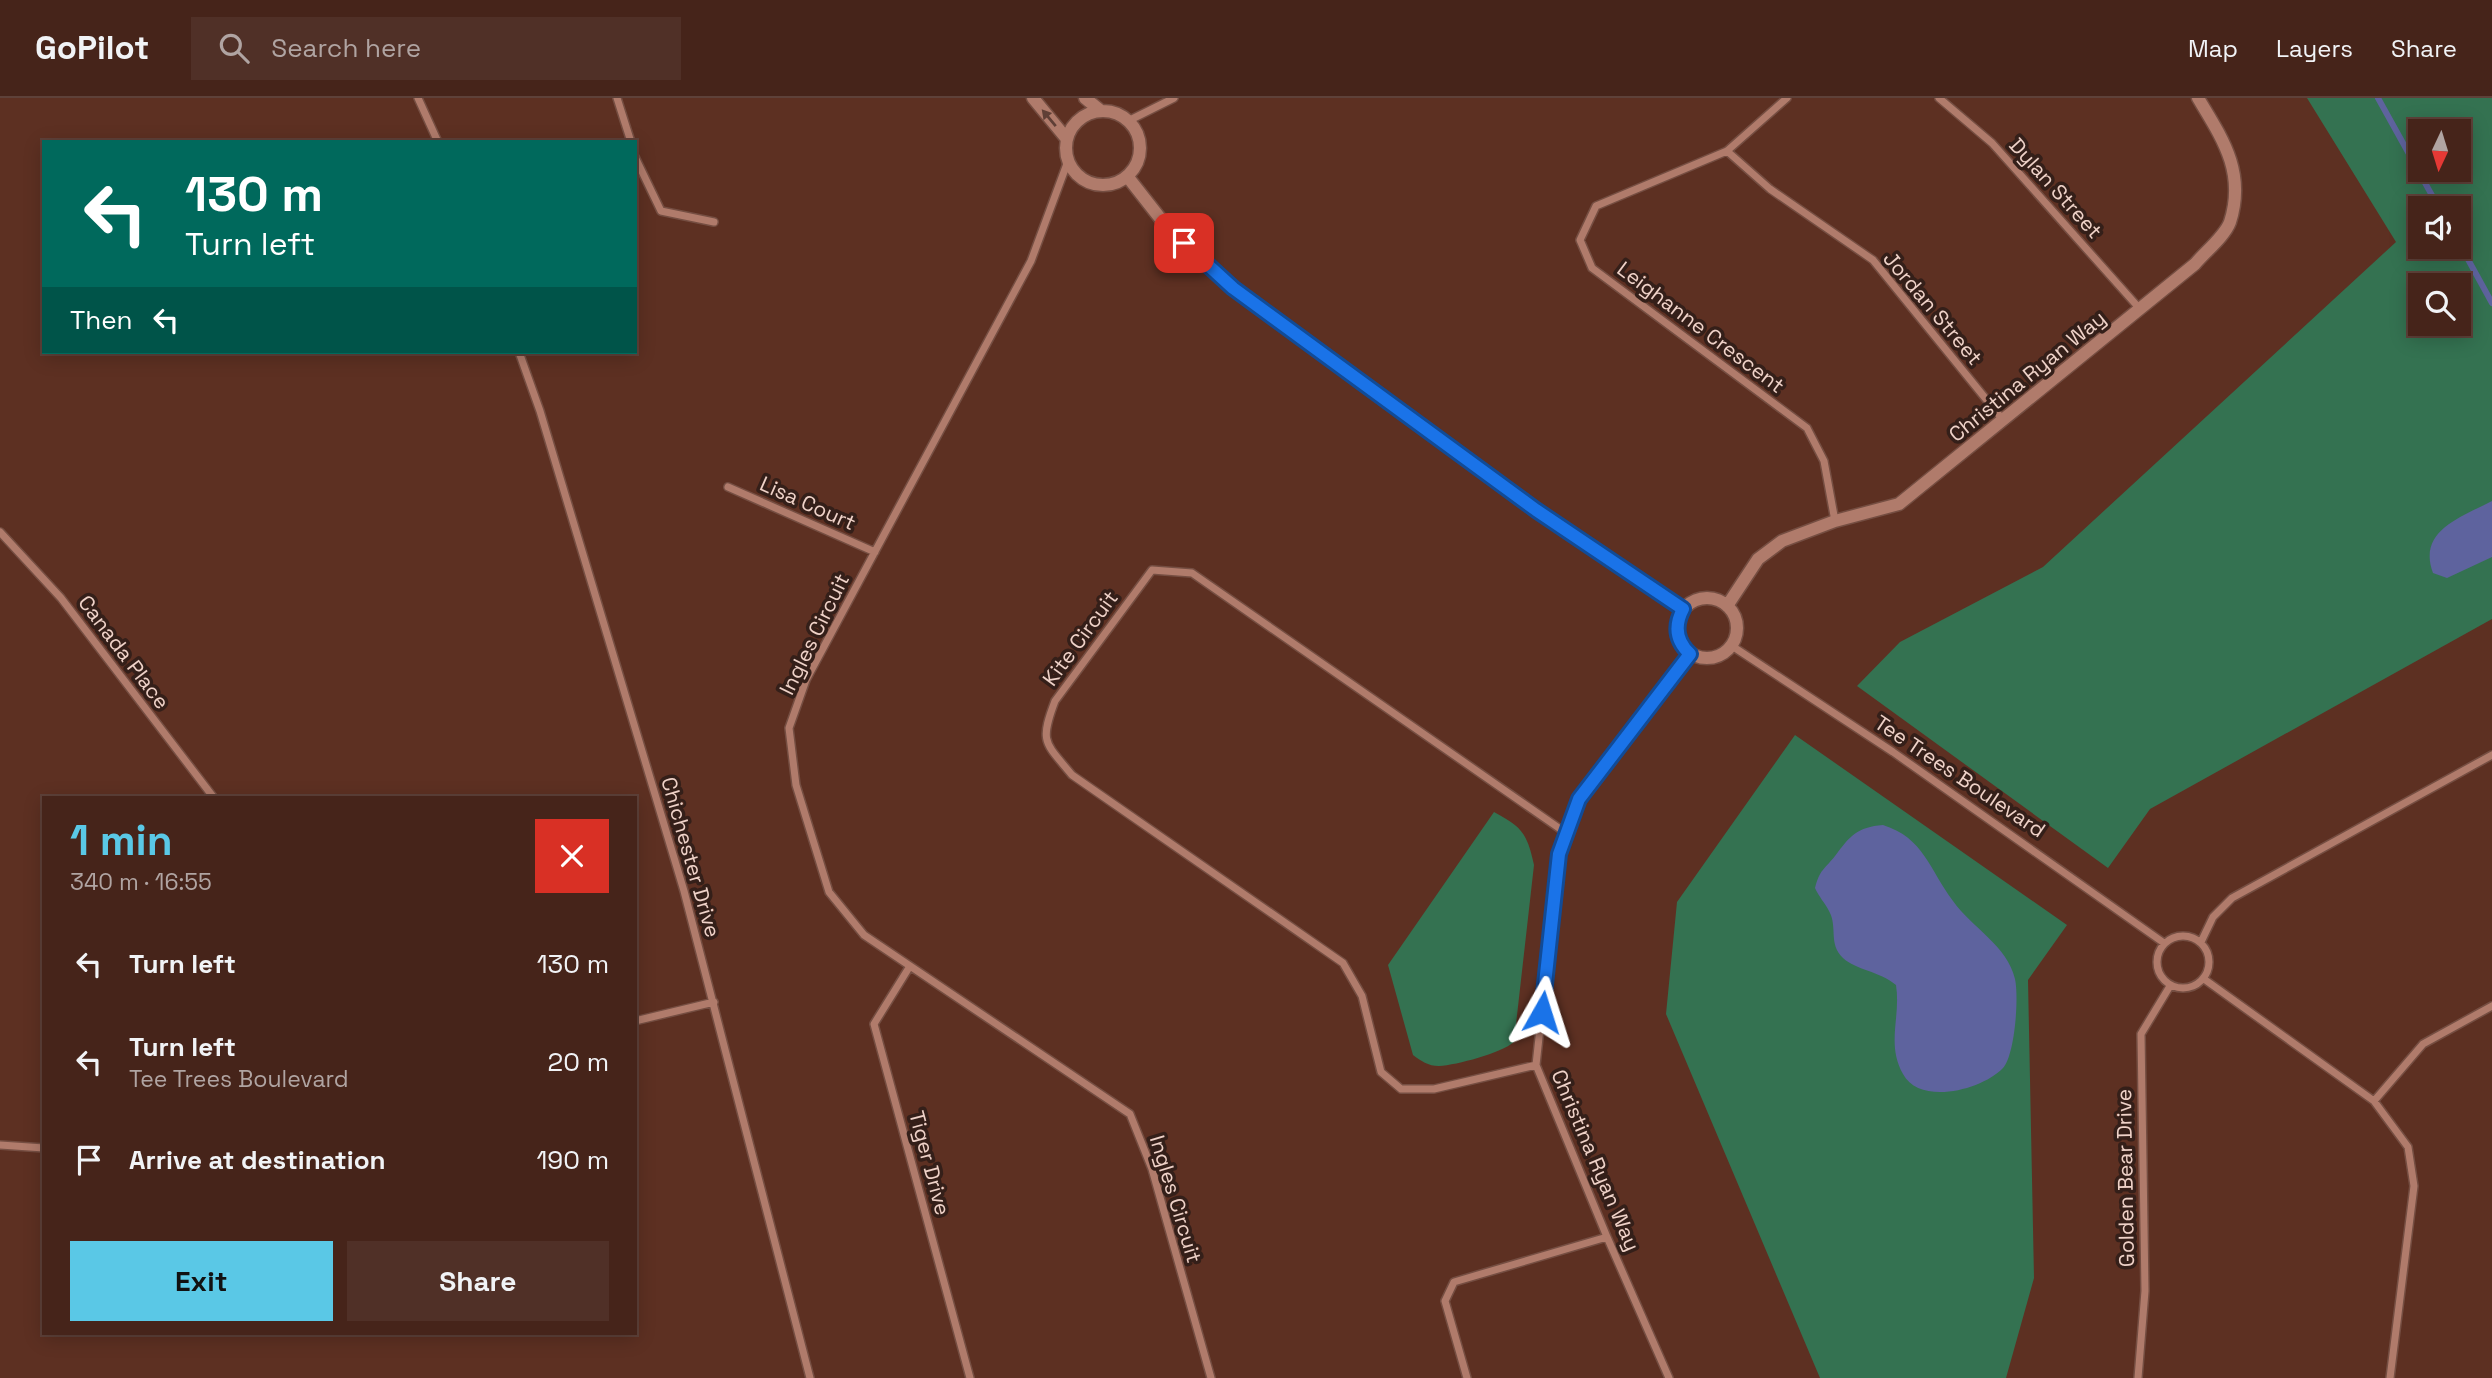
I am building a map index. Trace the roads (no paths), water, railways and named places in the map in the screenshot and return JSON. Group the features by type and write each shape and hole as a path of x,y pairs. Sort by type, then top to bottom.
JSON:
{"street":[{"path":"418,98 437,140"},
{"path":"617,98 630,140"},
{"path":"1033,98 1066,138 1068,161 1078,176 1102,185 1116,183 1136,166 1140,152 1139,140 1128,121 1111,112 1088,114 1075,124 1066,138"},
{"path":"1085,98 1101,111"},
{"path":"1128,121 1174,98"},
{"name":"Leighanne Crescent","path":"1787,98 1727,151 1596,206 1580,240 1592,268 1807,428 1824,461 1835,521"},
{"name":"Dylan Street","path":"1939,98 1992,143 2140,309"},
{"name":"Christina Ryan Way","path":"1727,606 1758,559 1782,541 1835,521 1899,505 2195,264 2230,224 2235,187 2229,150 2198,98"},
{"name":"Jordan Street","path":"1727,151 1770,189 1873,260 2003,420"},
{"path":"637,161 661,211 714,222"},
{"name":"Ingles Circuit","path":"1068,161 1031,261 806,680 789,728 796,785 829,892 864,935 1130,1114 1152,1169 1211,1378"},
{"path":"1127,176 1167,228 1233,288 1536,510 1683,609"},
{"name":"Chichester Drive","path":"520,354 540,411 680,878 810,1378"},
{"name":"Lisa Court","path":"727,487 875,552"},
{"name":"Canada Place","path":"0,532 61,598 212,796"},
{"name":"Kite Circuit","path":"1536,1065 1434,1090 1401,1089 1381,1072 1362,996 1343,963 1072,775 1046,744 1046,726 1055,701 1152,570 1192,573 1566,833"},
{"path":"1709,597 1727,606 1737,625 1731,646 1725,653 1708,659 1690,654 1678,638 1678,618 1683,609 1690,603 1709,597"},
{"name":"Tee Trees Boulevard","path":"1731,646 1893,752 2164,943"},
{"name":"Christina Ryan Way","path":"1670,1378 1607,1237 1536,1065 1559,854 1566,833 1579,799 1690,654"},
{"path":"2201,942 2213,917 2232,898 2492,755"},
{"path":"2175,936 2189,936 2201,942 2208,953 2209,967 2204,979 2188,988 2170,986 2159,974 2157,958 2164,943 2175,936"},
{"name":"Tiger Drive","path":"910,966 874,1024 970,1378"},
{"path":"2204,979 2374,1101 2408,1147 2414,1186 2390,1378"},
{"name":"Golden Bear Drive","path":"2138,1378 2144,1291 2141,1034 2170,986"},
{"path":"637,1021 714,1002"},
{"path":"2374,1101 2423,1044 2492,1006"},
{"path":"0,1144 42,1148"},
{"path":"1467,1378 1444,1301 1454,1282 1607,1237"}],"water":[{"path":"2492,501 2492,557 2447,578 2433,573 2431,546 2437,536 2456,519"},
{"path":"1883,825 1897,831 1917,846 1961,911 2005,956 2015,979 2015,1025 2007,1061 1993,1076 1967,1088 1937,1092 1923,1090 1911,1084 1903,1074 1895,1052 1896,985 1848,962 1838,953 1832,917 1815,888 1823,870 1850,838 1860,830"}],"waterway":[{"path":"2378,98 2432,196"},
{"path":"2468,259 2492,303"}]}
